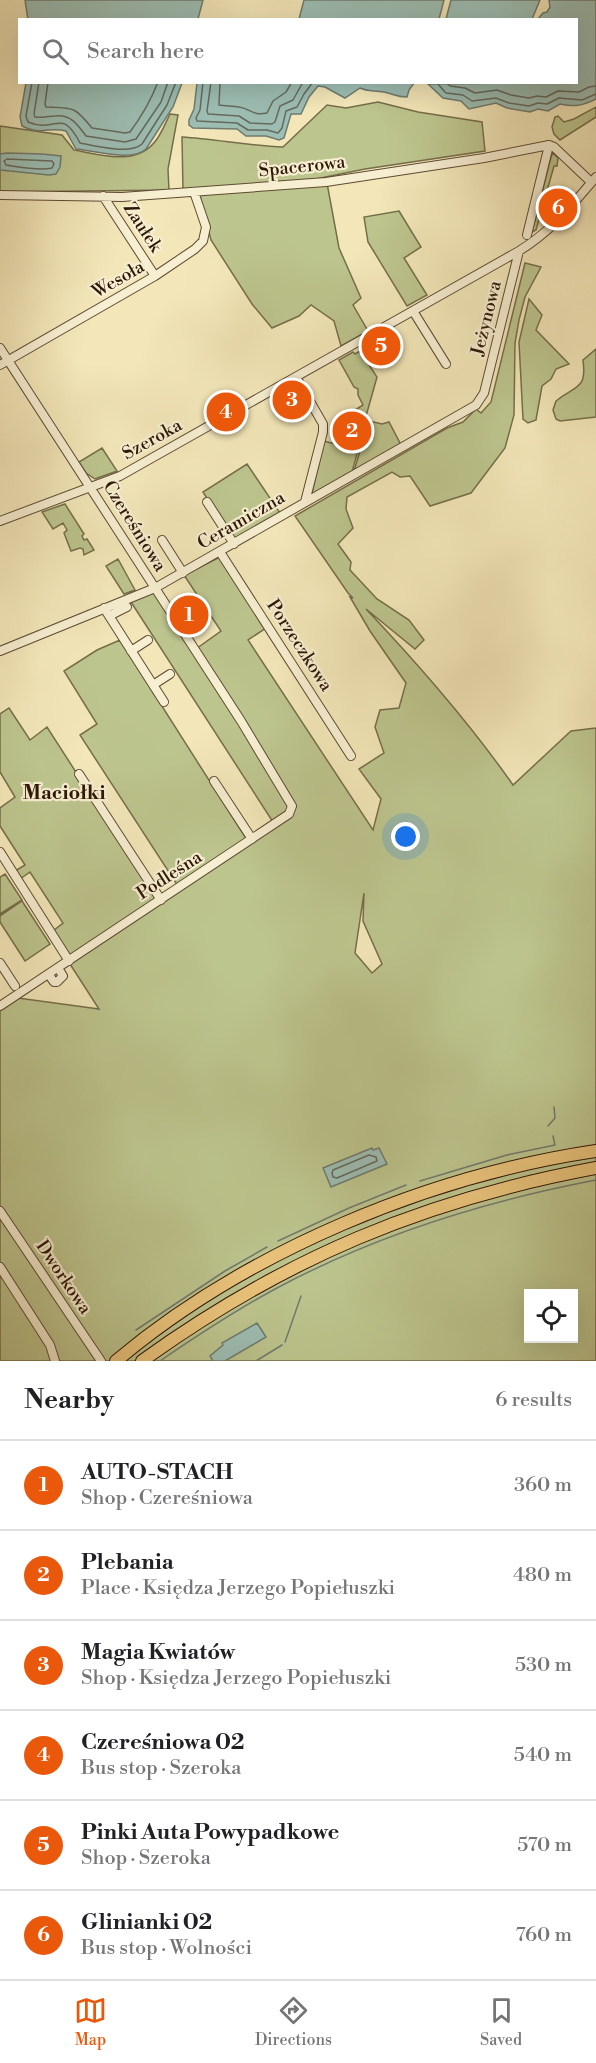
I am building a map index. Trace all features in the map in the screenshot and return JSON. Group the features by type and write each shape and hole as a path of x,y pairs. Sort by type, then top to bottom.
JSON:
{"highway":[{"path":"116,1361 177,1316 262,1264 341,1225 418,1195 513,1167 596,1151"},
{"path":"142,1361 211,1314 303,1263 414,1215 488,1192 596,1168"}],"street":[{"path":"529,240 549,146 554,147 594,179"},
{"name":"Spacerowa","path":"0,195 132,197 326,182 549,146"},
{"name":"Szeroka","path":"0,521 120,476 519,251 529,240 554,226 594,179"},
{"name":"Wesoła","path":"4,362 167,269 173,262 195,249 203,241 206,227 194,192"},
{"name":"Zaułek","path":"103,196 155,276"},
{"name":"Jeżynowa","path":"484,393 519,251"},
{"path":"413,311 446,364"},
{"name":"Czereśniowa","path":"0,348 4,362 92,488 284,792 292,806 289,814"},
{"path":"296,377 323,424 305,502"},
{"name":"Ceramiczna","path":"0,651 106,612 183,573 476,405 484,393"},
{"path":"207,502 234,544"},
{"path":"162,540 183,573"},
{"name":"Porzeczkowa","path":"220,552 351,756"},
{"path":"127,607 106,612 164,702"},
{"path":"131,651 148,640"},
{"path":"153,685 170,674"},
{"path":"79,774 160,900"},
{"path":"214,781 252,839"},
{"name":"Podleśna","path":"0,1006 289,814"},
{"path":"0,852 68,962"},
{"path":"0,860 68,962"},
{"path":"0,963 15,986"},
{"name":"Dworkowa","path":"0,1211 99,1358"},
{"path":"0,1267 51,1345 55,1361"}],"green space":[{"path":"378,102 418,112 482,122 485,151 365,169 306,181 183,191 182,137 283,147 327,105 346,108"},
{"path":"596,107 596,117 560,140 554,134 552,127 555,117 558,116 564,122"},
{"path":"170,114 178,115 168,169 169,190 0,192 0,126 62,135 74,150 119,157 140,153 149,148 159,136"},
{"path":"553,153 558,158 557,166 554,166 536,230 532,232 551,157"},
{"path":"327,183 339,248 361,298 353,305 368,331 341,346 334,321 311,305 299,316 272,328 252,304 211,240 200,196 210,193"},
{"path":"399,211 421,247 404,258 427,295 407,306 368,242 364,217"},
{"path":"525,263 541,267 525,297 519,320 515,343 514,415 505,448 471,493 430,506 410,476 400,477 392,472 347,497 346,509 353,528 338,544 351,562 350,570 377,599 409,620 424,640 415,649 366,609 443,694 513,785 571,731 596,728 596,1361 0,1361 0,1010 18,998 99,1009 70,964 53,931 63,923 30,872 20,879 15,871 25,865 0,826 0,808 15,797 0,772 0,714 9,708 30,740 47,727 158,900 178,886 80,735 97,724 64,671 97,650 120,640 247,840 273,822 131,602 155,592 193,651 221,631 184,575 220,557 266,628 248,640 373,830 381,799 359,769 384,753 375,727 380,710 399,708 406,683 350,597 353,598 295,516 447,428 463,422 476,409 481,413 491,402","holes":["364,893 363,921 382,964 372,973 355,953"]},
{"path":"529,299 542,315 536,330 569,364 556,369 551,379 542,386 536,420 528,423 523,419 519,342"},
{"path":"596,349 596,417 560,421 556,419 553,410 556,401 578,386 583,377 583,360"},
{"path":"360,351 377,377 357,448 353,447 360,423 348,419 349,414 363,405 358,389 354,387 339,360 353,352 355,354"},
{"path":"369,421 382,424 389,422 401,445 354,471"},
{"path":"324,441 358,450 352,472 315,495 312,493"},
{"path":"102,448 117,471 95,479 86,473 79,462"},
{"path":"247,464 280,513 233,540 203,492"},
{"path":"65,504 84,534 82,536 84,540 87,539 94,550 84,555 83,549 80,548 71,551 64,533 67,530 63,523 53,529 42,512"},
{"path":"118,559 135,590 124,594 106,566"},
{"path":"5,874 22,900 0,914 0,877"},
{"path":"22,901 50,944 25,961 0,922 0,916"}],"water":[{"path":"25,0 203,0 198,18 28,18"},
{"path":"304,0 444,0 439,18 299,18"},
{"path":"451,0 540,0 532,18 446,18"},
{"path":"549,0 596,0 596,99 578,105 560,104 548,111 538,109 530,112 507,108 496,103 469,109 461,101 443,98 428,84 578,84 578,18 539,18 550,7"},
{"path":"26,84 182,84 173,107 146,149 132,155 76,149 66,131 28,129 22,126 20,117"},
{"path":"197,84 413,84 407,97 360,88 345,98 325,87 318,86 309,97 301,114 291,114 284,138 279,140 266,136 246,136 237,129 193,128 189,125 189,120 194,109"},
{"path":"0,154 61,156 60,167 56,174 49,175 0,170"},
{"path":"372,1148 373,1150 379,1148 387,1164 331,1187 323,1168"},
{"path":"257,1323 266,1337 225,1361 213,1361 210,1356 223,1345 222,1343"}],"waterway":[{"path":"548,1126 555,1118 554,1107"},
{"path":"420,1181 507,1155 555,1145 553,1136"},
{"path":"160,1361 262,1296 353,1252 392,1236 473,1209 596,1180"},
{"path":"278,1241 406,1185"},
{"path":"136,1330 225,1271 267,1247"},
{"path":"285,1342 301,1296"},
{"path":"256,1361 282,1345"}],"place":[{"name":"Glinianki 02","path":"558,208"},
{"name":"Pinki Auta Powypadkowe","path":"381,346"},
{"name":"Magia Kwiatów","path":"292,400"},
{"name":"Czereśniowa 02","path":"226,412"},
{"name":"Plebania","path":"352,431"},
{"name":"AUTO-STACH","path":"189,615"}],"district":[{"name":"Maciołki","path":"64,792"}]}
